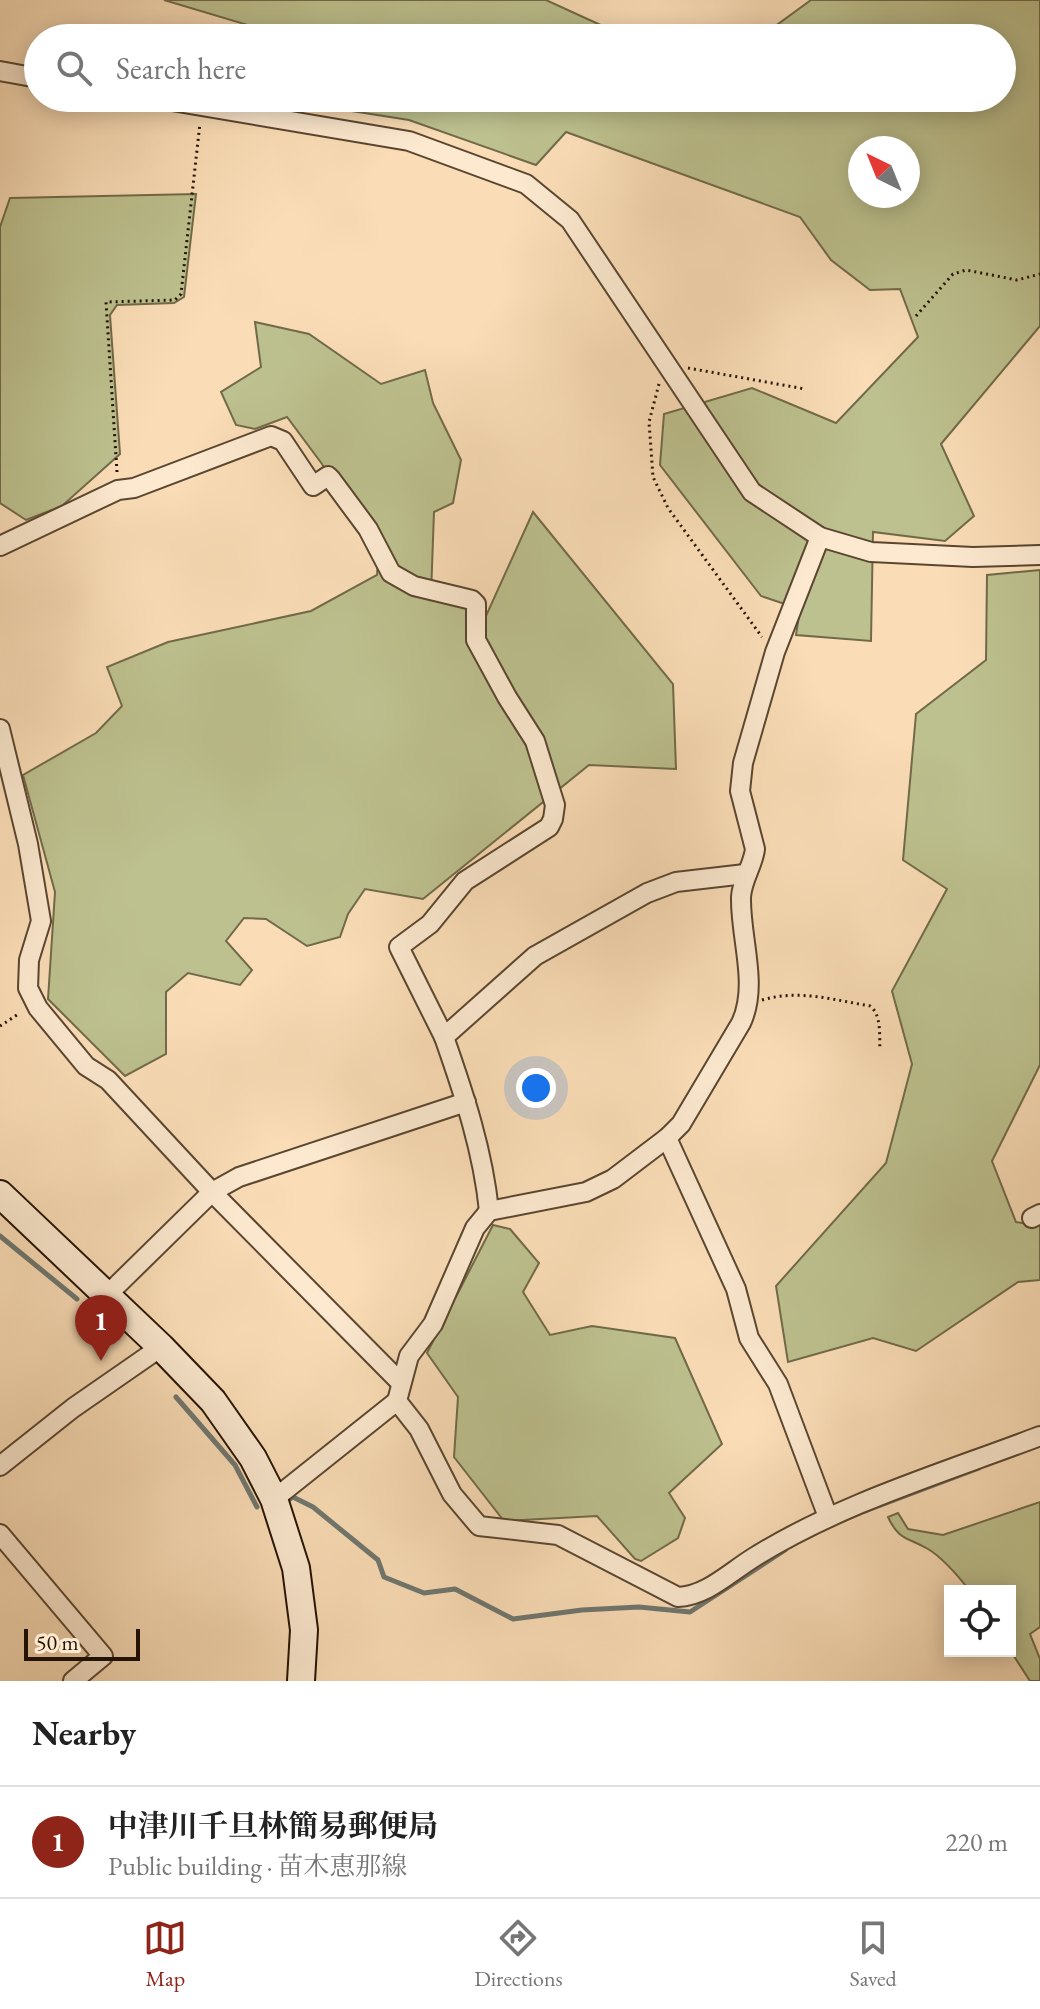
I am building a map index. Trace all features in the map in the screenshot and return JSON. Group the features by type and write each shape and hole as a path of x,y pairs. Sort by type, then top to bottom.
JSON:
{"main road":[{"path":"0,1194 161,1347 213,1401 233,1427 274,1499 296,1568 304,1630 301,1681"}],"street":[{"path":"0,71 24,75"},
{"path":"226,112 409,141 526,184 570,220 752,492 820,537 871,552 973,557 1040,555"},
{"path":"0,546 118,490 134,488 271,436 278,437 313,486 328,476 331,479 368,529 391,573 414,586 472,600 476,604 476,640 535,741 555,812 549,827 465,881 430,924 399,947 444,1037 485,1171 489,1211"},
{"path":"274,1499 399,1392 409,1356 433,1324 475,1228 489,1211 586,1192 613,1179 681,1124 741,1023 747,1004 741,897 745,874 754,858 755,849 740,791 740,778 775,652 820,537"},
{"path":"0,729 10,764 7,797 28,844 41,921 29,960 28,988 36,1004 86,1066 108,1080 399,1392 452,1494 479,1526 558,1535 678,1597 698,1594 753,1558 828,1517 1040,1436"},
{"path":"444,1037 535,956 647,893 676,882 745,874"},
{"path":"106,1296 212,1192 239,1177 466,1102"},
{"path":"667,1138 736,1289 749,1338 778,1384 828,1517"},
{"path":"0,1466 73,1408 161,1347"},
{"path":"0,1534 103,1656 73,1681"}],"path":[{"path":"118,490 106,302 175,300 181,294 201,112"},
{"path":"916,316 953,274 966,270 1017,280 1040,274"},
{"path":"775,652 668,508 653,477 649,422 665,365 805,389"},
{"path":"747,1004 778,995 800,994 870,1006 877,1018 880,1050"},
{"path":"0,1026 36,1004"}],"green space":[{"path":"164,0 546,0 598,24 244,24"},
{"path":"811,0 1040,0 1040,326 941,444 974,516 945,541 873,532 871,641 796,635 800,609 761,596 660,465 664,414 752,388 836,423 918,337 900,289 870,290 831,260 800,217 566,132 536,165 409,120 358,112 1016,112 1016,24 778,24"},
{"path":"196,194 184,297 174,303 117,305 110,315 120,454 62,506 26,520 0,503 0,227 10,198"},
{"path":"255,322 309,334 381,384 425,370 433,403 461,460 453,503 434,512 431,595 486,616 533,512 673,684 676,769 589,765 423,899 365,889 348,914 340,937 307,946 266,919 244,918 226,941 252,970 240,985 188,973 166,992 166,1054 125,1076 48,999 55,892 23,775 96,733 122,706 107,667 168,642 311,611 377,575 378,560 322,464 287,417 255,429 236,425 221,392 261,367"},
{"path":"1040,570 1040,1065 992,1161 1016,1222 1040,1226 1040,1280 1018,1282 916,1351 873,1338 788,1362 776,1286 886,1163 912,1064 892,991 947,889 903,860 916,714 986,660 987,575"},
{"path":"493,1225 510,1229 539,1263 523,1292 550,1335 592,1326 675,1338 722,1444 669,1493 685,1518 678,1538 641,1561 635,1559 597,1516 504,1521 454,1457 458,1397 427,1353"},
{"path":"1040,1502 1040,1627 1030,1634 1040,1659 1040,1681 1030,1681 1015,1657 1016,1585 965,1585 939,1557 900,1535 888,1517 898,1513 908,1529 943,1535"}],"waterway":[{"path":"0,1236 77,1299"},
{"path":"176,1397 235,1465 257,1507"},
{"path":"865,1511 979,1468"},
{"path":"287,1501 293,1497 313,1507 378,1560 384,1577 424,1593 455,1589 513,1619 582,1610 639,1607 690,1612 785,1550"}],"place":[{"name":"中津川千旦林簡易郵便局","path":"101,1361"}]}
